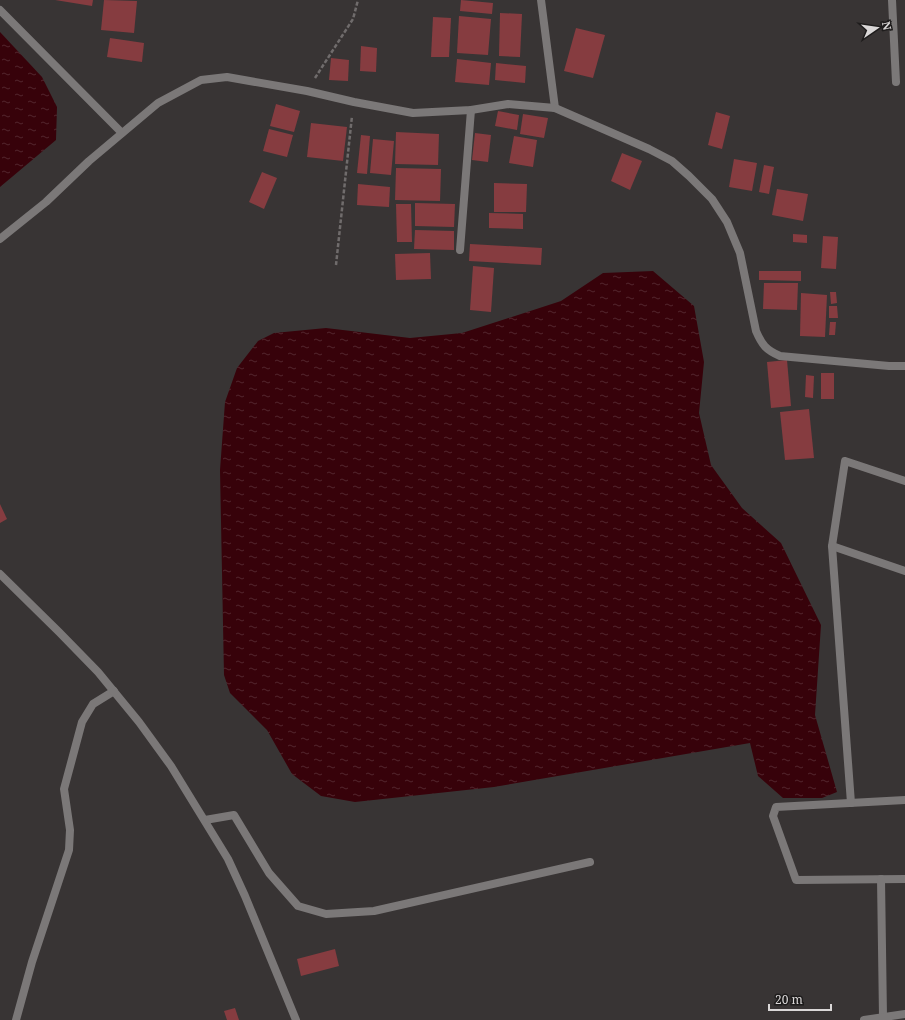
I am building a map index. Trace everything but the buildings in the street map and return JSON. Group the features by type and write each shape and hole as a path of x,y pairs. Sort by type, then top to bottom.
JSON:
{"street":[{"path":"541,0 555,108"},
{"path":"892,0 896,82"},
{"path":"0,10 122,133"},
{"path":"0,239 46,202 89,161 158,103 201,80 227,77 307,90 354,102 413,112 472,110 508,104 555,108 649,149 672,161 712,199 726,222 740,253 756,331 761,343 769,351 780,356 905,366"},
{"path":"460,250 472,110"},
{"path":"851,803 832,546 845,461 905,481"},
{"path":"832,546 905,571"},
{"path":"0,574 98,672 139,722 171,766 228,859 245,896 296,1020"},
{"path":"16,1020 32,962 69,850 70,830 64,789 82,722 93,704 114,691"},
{"path":"905,800 776,807 773,816 796,880 905,879"},
{"path":"205,820 234,815 269,873 298,906 326,914 374,911 590,862"},
{"path":"881,879 883,1017"},
{"path":"864,1020 905,1014"}],"path":[{"path":"307,90 353,19 358,0"},
{"path":"336,265 354,102"}],"water":[{"path":"0,32 42,77 57,107 56,140 0,187"},
{"path":"653,271 694,306 704,362 699,413 711,465 742,508 781,543 821,625 815,715 837,792 822,798 783,798 758,776 750,743 494,787 355,802 321,796 292,774 267,730 230,693 224,675 220,470 225,402 237,368 258,341 274,333 326,328 410,338 462,333 561,301 603,273"}]}
